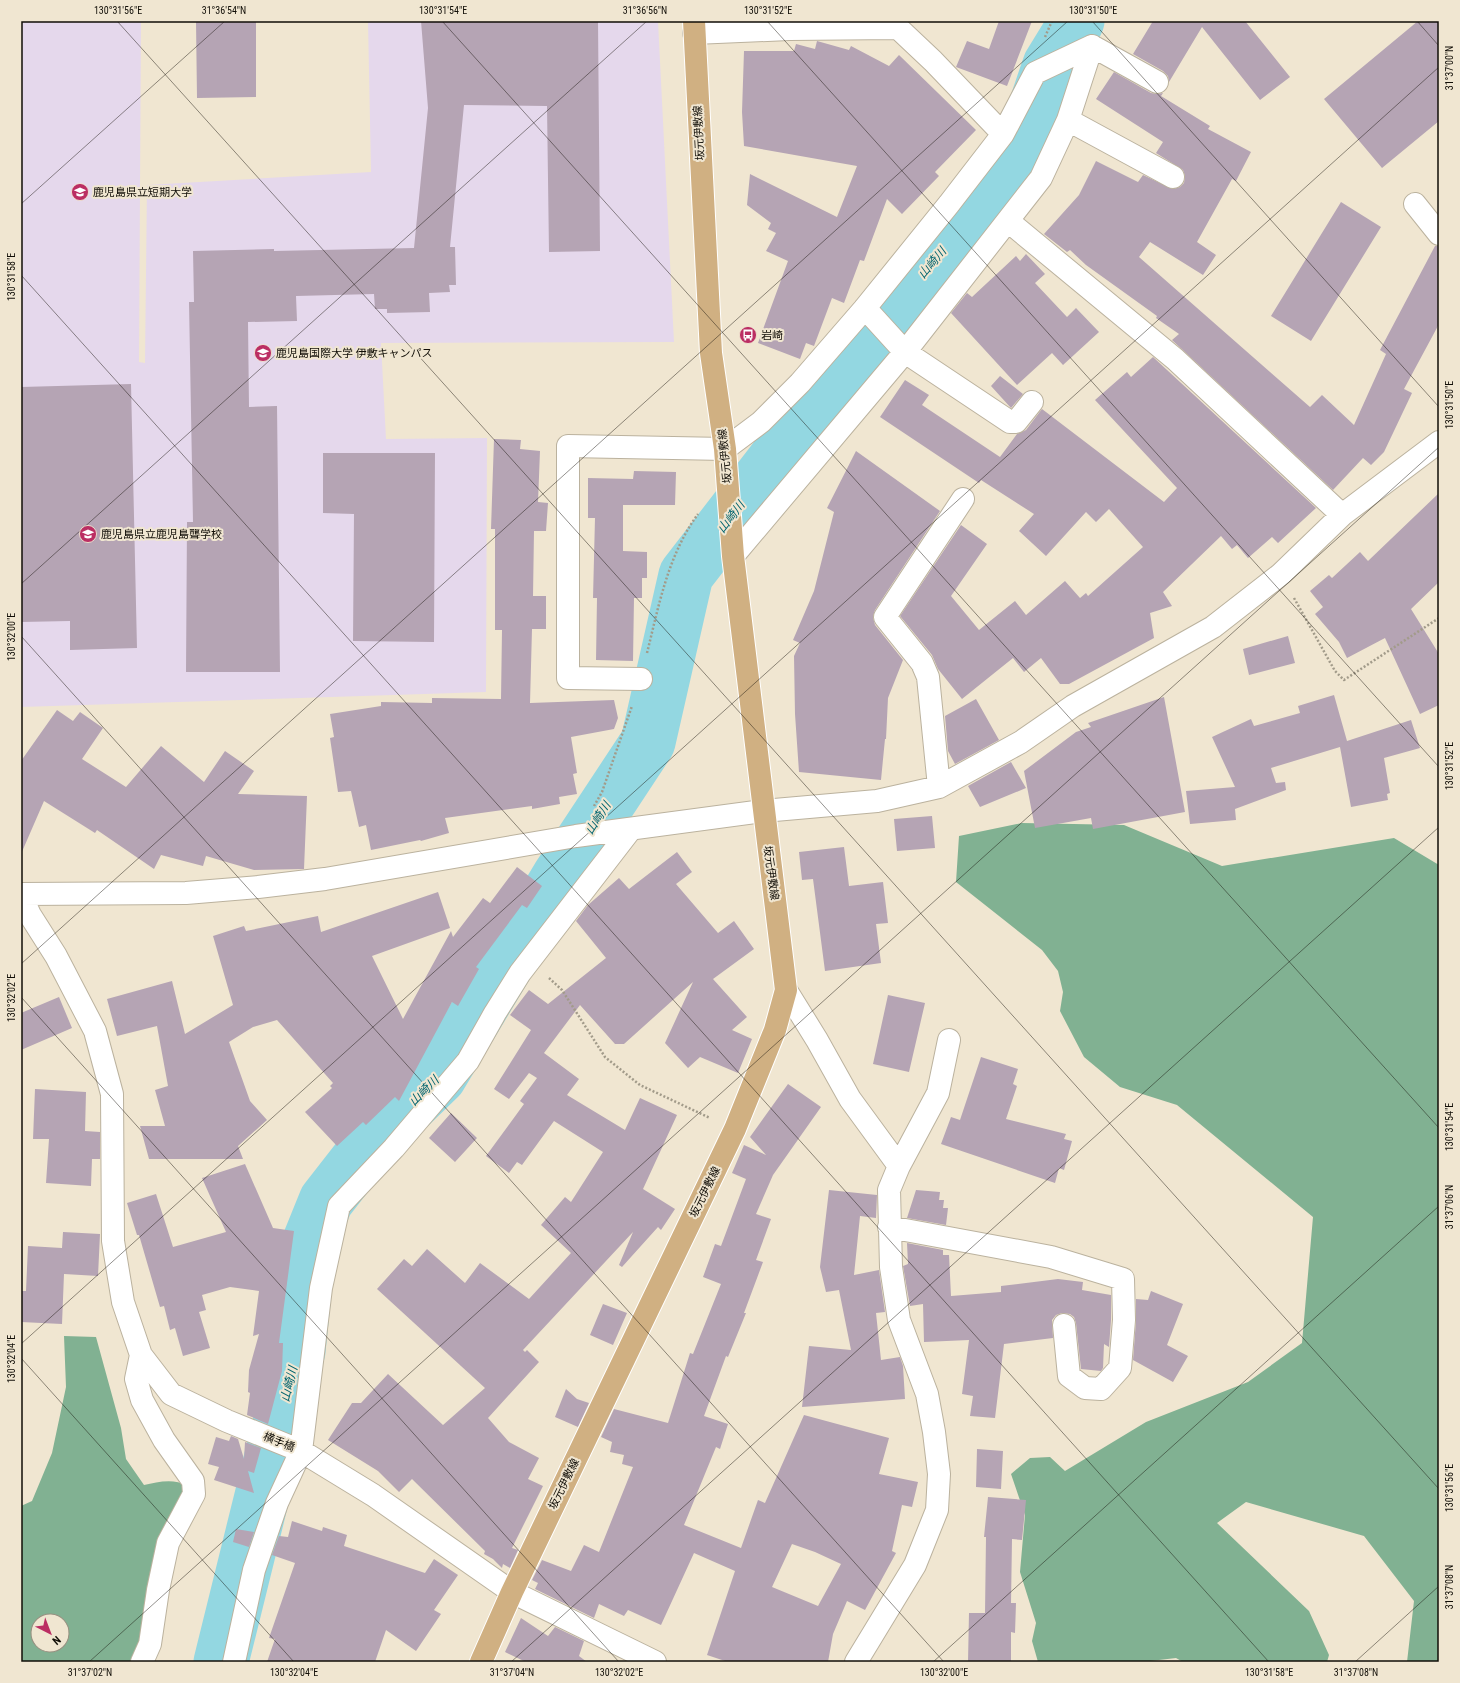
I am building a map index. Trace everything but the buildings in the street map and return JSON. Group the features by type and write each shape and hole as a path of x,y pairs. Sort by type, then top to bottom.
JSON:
{"main road":[{"name":"坂元伊敷線","path":"481,1662 512,1592 735,1129 775,1030 786,990 763,811 733,552 726,458 711,353 694,27"}],"street":[{"path":"694,27 789,29 898,28 933,61 1003,134"},
{"path":"641,679 568,678 568,446 726,458 795,388 865,308 1003,134 1035,73 1092,46"},
{"path":"1092,46 1157,82"},
{"path":"733,552 905,352 1041,178 1068,120 1092,46"},
{"path":"1068,120 1173,177"},
{"path":"1416,204 1439,234"},
{"path":"1008,221 1174,359 1342,516"},
{"path":"865,308 905,352 1010,422 1016,422 1032,402"},
{"path":"142,1662 150,1644 158,1590 168,1543 194,1494 194,1481 164,1440 142,1400 136,1379 141,1355 123,1302 113,1241 112,1094 94,1031 56,956 30,915 21,895 186,893 258,887 325,879 576,836 763,811 877,801 938,786 1021,742 1073,706 1213,627 1281,574 1342,516 1439,442"},
{"path":"938,786 928,677 922,663 885,617 963,499"},
{"path":"234,1662 254,1570 277,1503 301,1451 321,1288 338,1206 394,1148 468,1061 495,1013 530,960 631,829"},
{"path":"786,990 817,1040 850,1099 898,1166"},
{"path":"856,1662 915,1565 937,1510 939,1474 934,1432 927,1394 899,1320 891,1267 889,1190 898,1166 938,1093 949,1040"},
{"path":"890,1227 1052,1257 1123,1279 1124,1320 1120,1368 1101,1389 1085,1388 1069,1376 1064,1325"},
{"name":"横手橋","path":"141,1355 171,1394 227,1421 301,1451 373,1495 512,1592 655,1662"}],"path":[{"path":"1281,574 1335,670 1344,680 1439,618"},
{"path":"530,960 562,990 605,1057 640,1085 735,1129"}],"shaded area":[{"name":"鹿児島国際大学 伊敷キャンパス","path":"21,21 141,21 139,362 145,363 147,185 371,172 368,21 658,21 674,342 381,343 386,439 487,438 486,692 21,707"}],"green space":[{"path":"1022,823 1124,825 1222,866 1394,838 1439,865 1439,1662 1407,1662 1414,1601 1364,1536 1246,1502 1217,1523 1309,1611 1329,1655 1327,1662 1183,1662 1176,1658 1142,1662 1038,1662 1032,1641 1036,1623 1020,1572 1025,1515 1011,1474 1030,1458 1050,1457 1065,1471 1146,1422 1248,1382 1302,1343 1313,1217 1177,1105 1120,1087 1084,1057 1060,1011 1063,992 1058,971 1042,950 956,882 959,836"},
{"path":"64,1336 96,1337 121,1428 126,1459 144,1485 171,1481 187,1486 134,1662 21,1662 21,1506 32,1501 52,1453 66,1387"}],"waterway":[{"name":"山崎川","path":"221,1662 298,1351 309,1243 326,1201 372,1142 439,1077 559,877 648,742 686,575 856,355 1017,162 1050,65 1077,21"}],"place":[{"name":"鹿児島県立短期大学","path":"80,192"},
{"name":"岩崎","path":"748,335"},
{"name":"鹿児島国際大学 伊敷キャンパス","path":"263,353"},
{"name":"鹿児島県立鹿児島聾学校","path":"88,534"}]}
